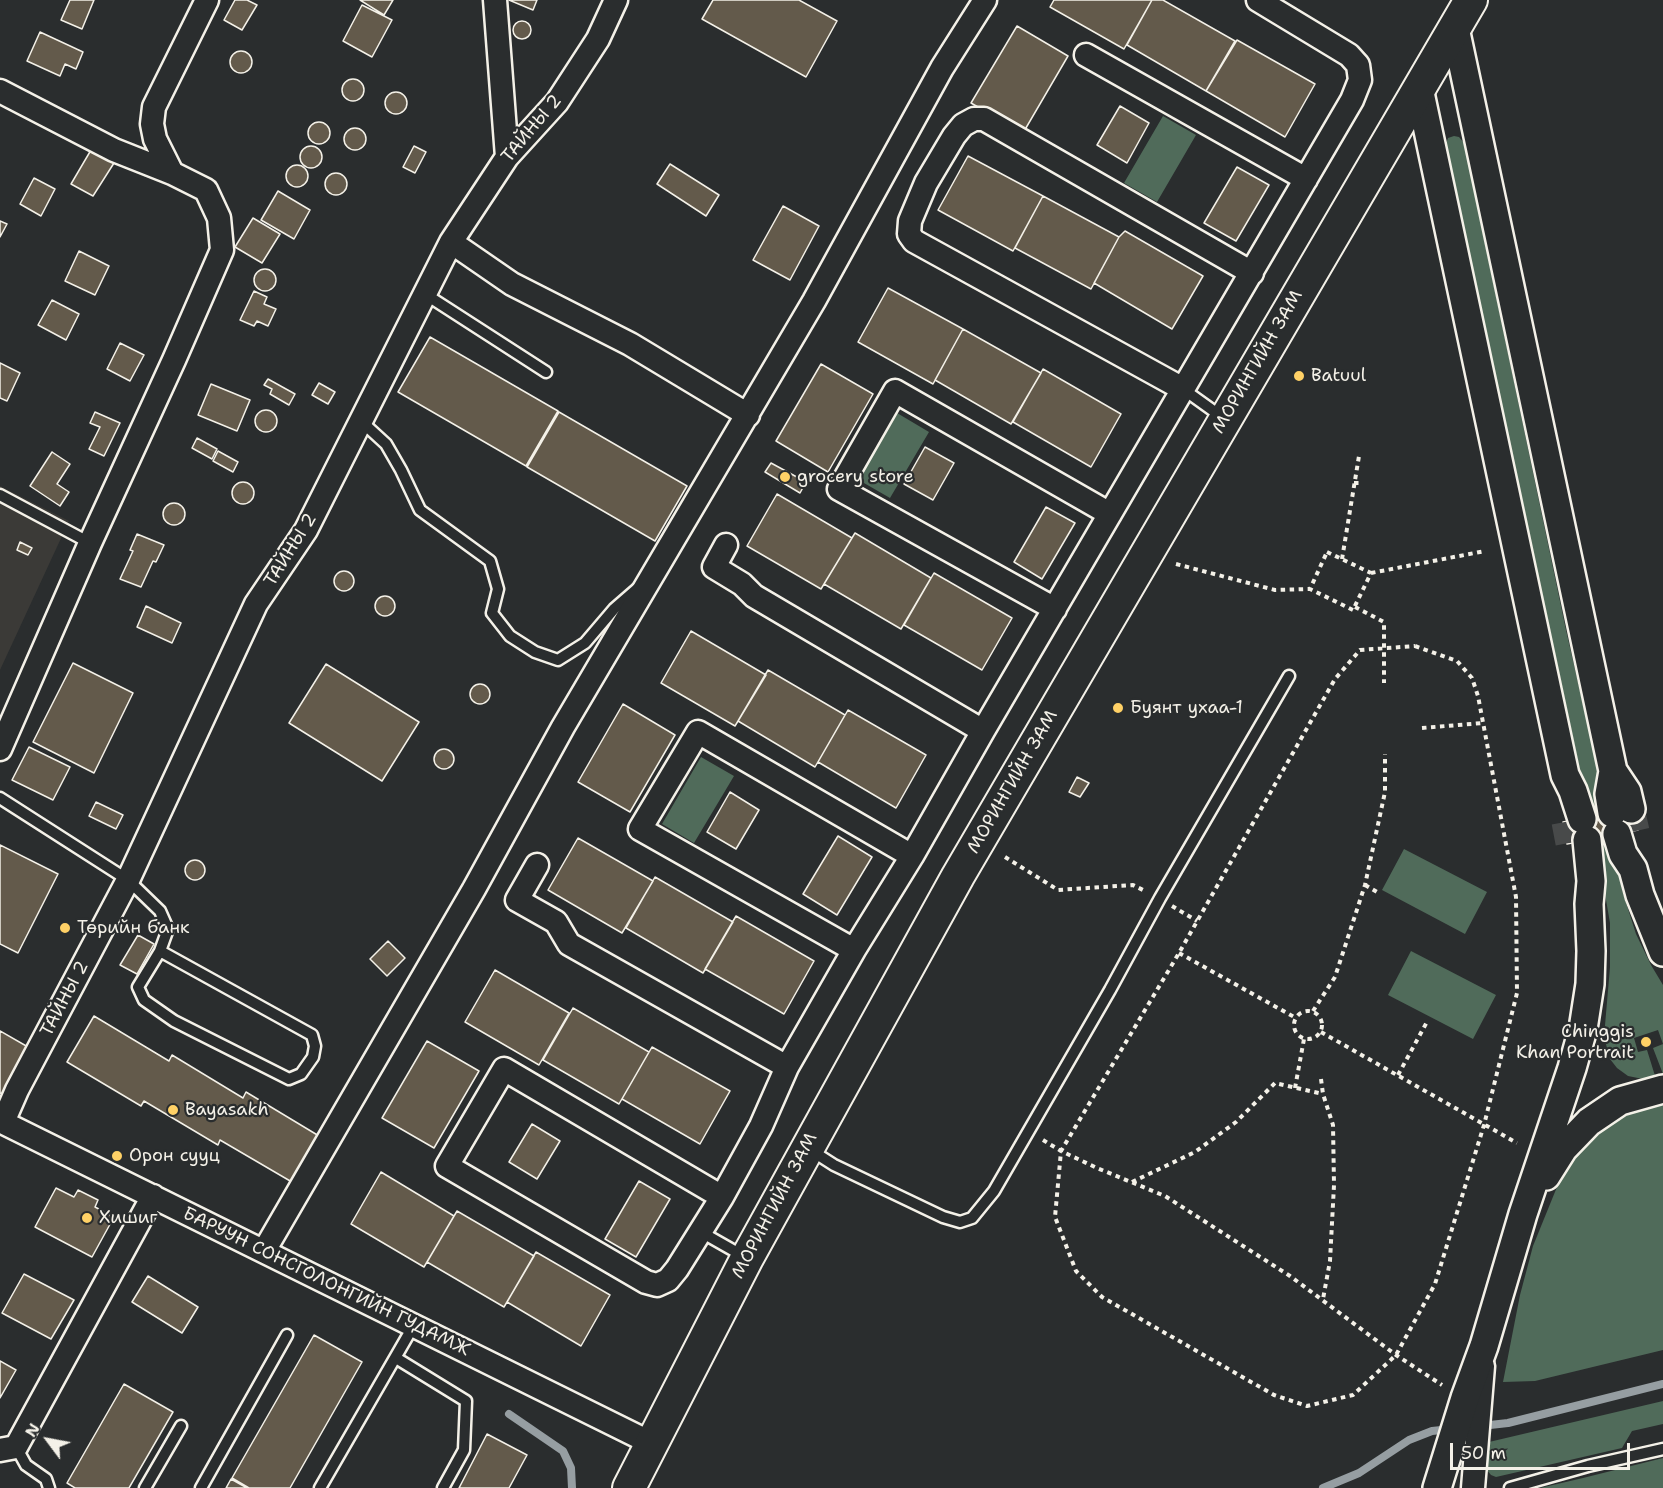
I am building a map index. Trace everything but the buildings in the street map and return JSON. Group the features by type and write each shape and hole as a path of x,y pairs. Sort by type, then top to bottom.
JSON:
{"main road":[{"name":"МОРИНГИЙН ЗАМ","path":"629,1488 747,1258 958,876 1471,0"}],"street":[{"path":"172,173 155,139 152,124 154,107 207,0"},
{"path":"495,0 507,157"},
{"name":"ТАЙНЫ 2","path":"2,1121 128,880 256,604 306,530 451,242 507,157 557,102 598,39 616,0"},
{"path":"264,1251 474,889 563,728 814,301 942,68 985,0"},
{"path":"722,1197 504,1069 447,1166 646,1282 657,1285 668,1280 722,1197 761,1126 788,1067 854,950 912,856 1352,100 1360,80 1358,65 1349,55 1258,0"},
{"path":"1455,28 1613,771 1627,792 1623,854 1634,869 1640,895 1663,952"},
{"path":"1086,55 1306,179"},
{"path":"1419,88 1564,775 1562,805 1575,831 1591,881 1590,984 1583,1029 1523,1214 1484,1346 1463,1392 1437,1488"},
{"path":"0,91 114,150 172,173 206,190 219,218 222,250 2,737"},
{"path":"1183,389 914,241 909,234 910,221 926,183 948,145 963,125 974,119 984,119 1252,273"},
{"path":"451,242 512,285 630,344 748,415"},
{"path":"1055,609 839,489 895,391 1110,514"},
{"path":"726,545 714,567 742,584 754,596 983,731"},
{"path":"854,950 640,829 698,732 912,856"},
{"path":"537,865 517,900 556,922 569,944 788,1067"},
{"path":"1523,1214 1563,1149 1588,1122 1620,1101 1663,1089"},
{"name":"БАРУУН СОНСГОЛОНГИЙН ГУДАМЖ","path":"2,1121 651,1443"},
{"path":"8,1449 153,1196"},
{"path":"1463,1392 1476,1464 1473,1488"}],"lane":[{"path":"425,294 546,372"},
{"path":"1183,389 1225,419"},
{"path":"361,422 386,444 420,510 490,561 498,589 492,613 510,636 535,652 558,660 585,643 614,609 635,590 648,585"},
{"path":"0,495 90,543"},
{"path":"807,1148 834,1165 943,1216 960,1222 972,1218 994,1191 1110,990 1160,898 1290,676"},
{"path":"0,798 128,880 160,911 168,930 160,951 138,987 144,1000 174,1022 289,1079 301,1074 313,1057 315,1046 312,1035 160,951"},
{"path":"701,1232 747,1258"},
{"path":"320,1488 415,1325"},
{"path":"201,1488 287,1335"},
{"path":"396,1358 466,1401 464,1450 443,1488"},
{"path":"146,1488 181,1426"},
{"path":"8,1449 26,1466 46,1479 49,1488"},
{"path":"1510,1488 1588,1466 1663,1449"}],"path":[{"path":"1342,559 1359,456"},
{"path":"1354,483 1363,483"},
{"path":"1310,590 1328,552 1371,573 1485,551"},
{"path":"1176,564 1275,590 1310,590 1353,610 1371,573"},
{"path":"1355,607 1384,622 1384,683"},
{"path":"1415,646 1457,661 1472,678 1478,696 1516,897 1517,993 1484,1125 1435,1284 1396,1355 1353,1395 1307,1406 1274,1395 1102,1297 1076,1271 1055,1217 1061,1151 1179,953 1335,679 1360,650 1384,648 1415,646"},
{"path":"1422,728 1482,723"},
{"path":"1313,1011 1335,976 1365,885 1385,792 1385,754"},
{"path":"1005,857 1058,890 1133,885 1160,898 1197,921"},
{"path":"1365,885 1377,892"},
{"path":"1179,953 1296,1018"},
{"path":"1313,1011 1320,1016 1323,1024 1321,1032 1317,1037 1304,1039 1297,1034 1294,1027 1296,1018 1303,1012 1313,1011"},
{"path":"1398,1075 1428,1020"},
{"path":"1321,1032 1517,1143"},
{"path":"1295,1088 1304,1039"},
{"path":"1321,1079 1323,1094 1333,1125 1334,1185 1330,1261 1323,1299"},
{"path":"1131,1183 1196,1152 1236,1122 1275,1083 1323,1094"},
{"path":"1029,1131 1061,1151 1165,1196 1323,1299 1396,1355 1463,1392"}],"shaded area":[{"path":"0,486 69,521 0,670"}],"green space":[{"path":"1163,116 1196,135 1157,202 1124,183"},
{"path":"1459,137 1464,143 1566,630 1607,809 1589,813 1446,144 1448,138"},
{"path":"897,413 929,432 890,498 857,479"},
{"path":"701,757 734,776 694,843 662,824"},
{"path":"1611,839 1623,893 1636,934 1663,985 1663,1044 1658,1030 1634,1038 1638,1052 1647,1050 1656,1079 1648,1080 1628,1076 1617,1068 1610,1059 1604,1037 1610,967 1610,923 1596,842"},
{"path":"1404,849 1487,892 1465,934 1382,890"},
{"path":"1411,951 1496,995 1473,1039 1388,995"},
{"path":"1663,1044 1663,1074 1653,1048"},
{"path":"1663,1101 1663,1350 1535,1381 1503,1382 1520,1295 1533,1246 1559,1182 1587,1139 1619,1117"},
{"path":"1663,1401 1663,1424 1632,1431 1622,1448 1496,1477 1485,1468 1489,1442"},
{"path":"1663,1458 1663,1488 1540,1488 1583,1478"}],"waterway":[{"path":"1481,1426 1508,1423 1663,1384"},
{"path":"509,1414 563,1451 571,1468 572,1488"},
{"path":"1323,1488 1359,1473 1409,1440 1432,1431 1451,1429"}],"tunnel":[{"path":"1631,809 1636,831"},
{"path":"1565,822 1569,843"}],"place":[{"name":"Batuul","path":"1299,376"},
{"name":"grocery store","path":"785,477"},
{"name":"Буянт ухаа-1","path":"1118,708"},
{"name":"Төрийн банк","path":"65,928"},
{"name":"Chinggis Khan Portrait","path":"1646,1042"},
{"name":"Bayasakh","path":"173,1110"},
{"name":"Орон сууц","path":"117,1156"},
{"name":"Хишиг","path":"87,1218"}]}
